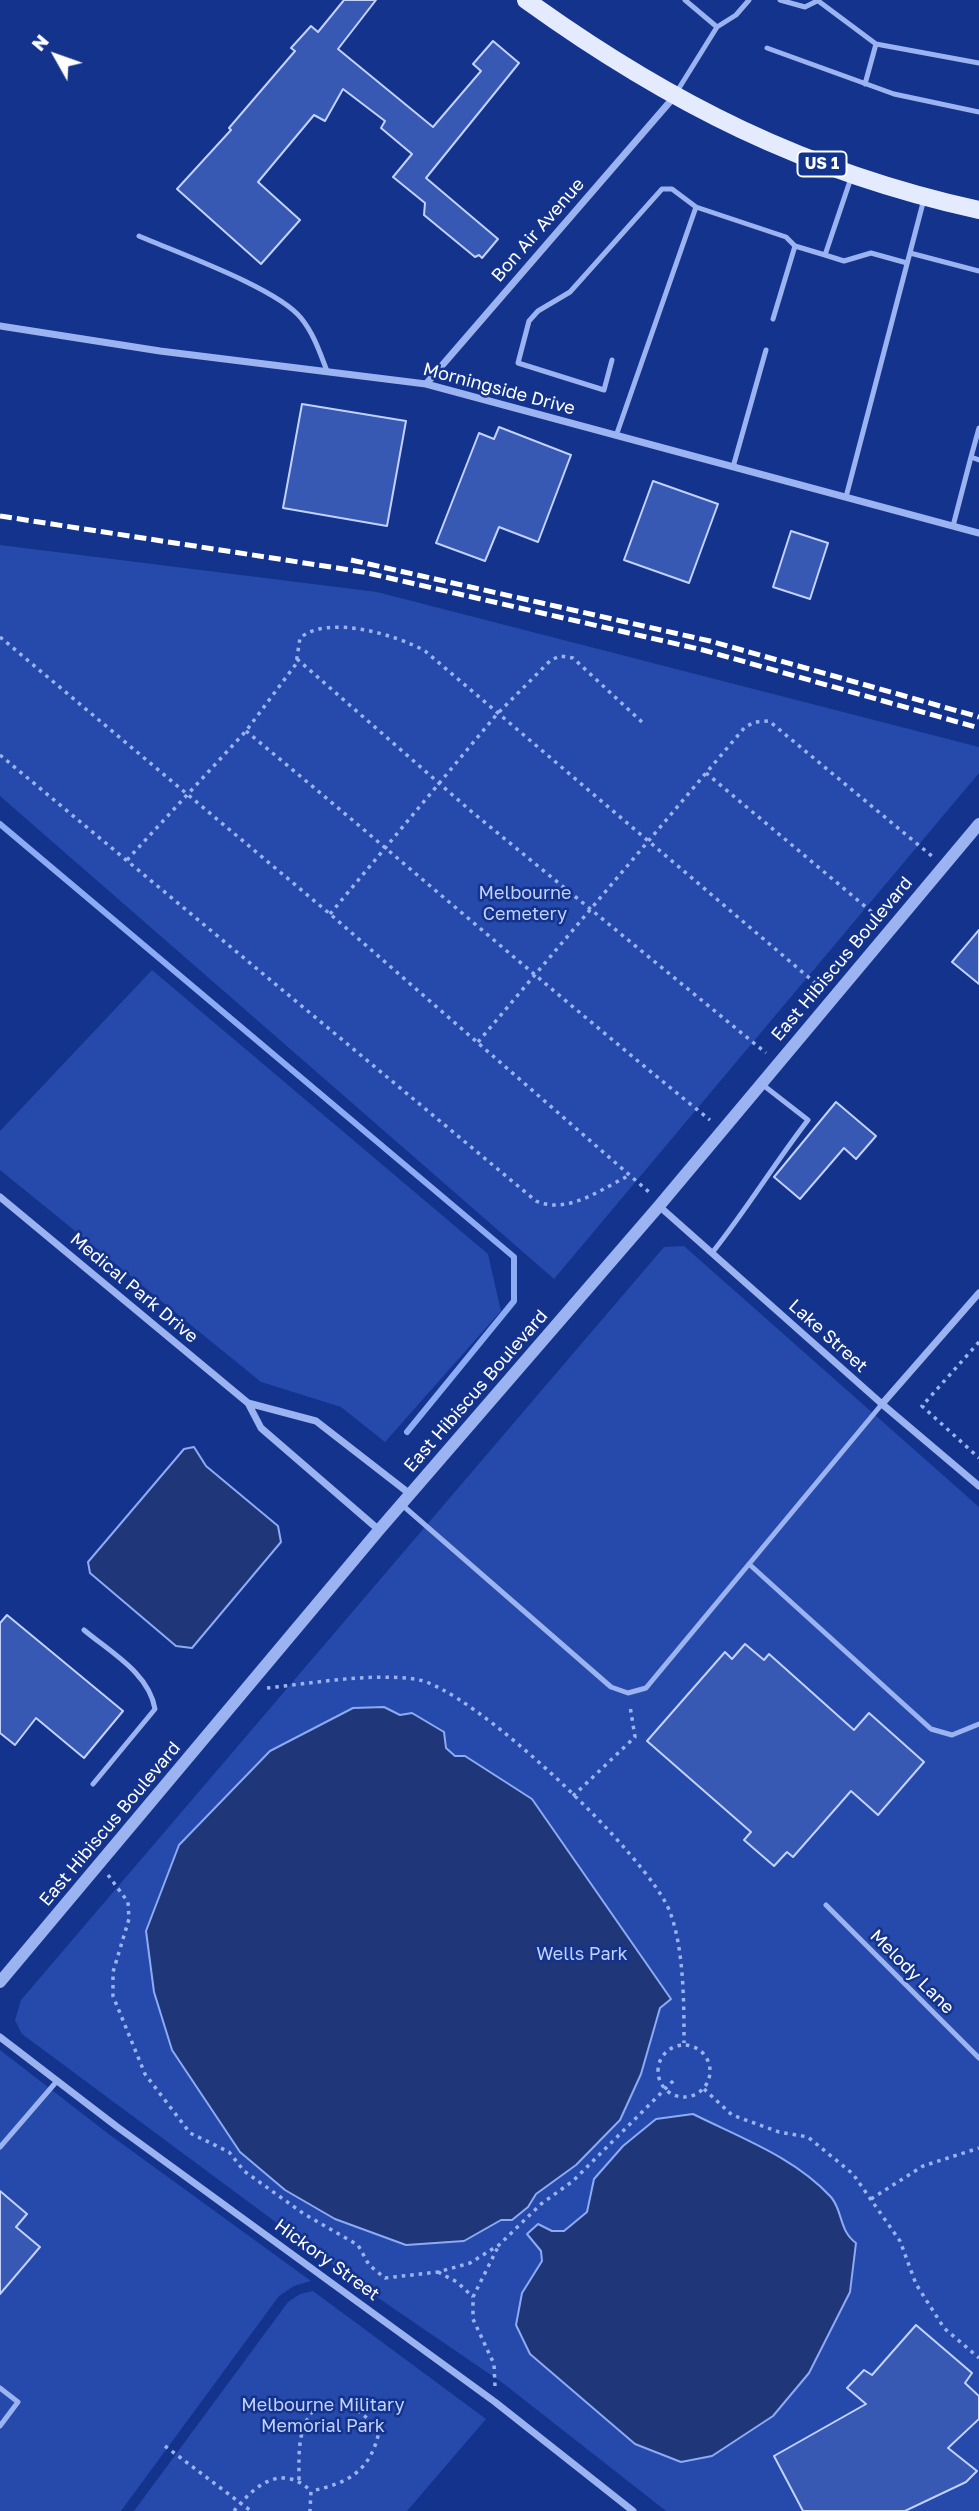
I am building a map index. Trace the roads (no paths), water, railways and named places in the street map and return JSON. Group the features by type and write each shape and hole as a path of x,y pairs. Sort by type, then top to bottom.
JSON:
{"main road":[{"name":"US 1","path":"526,0 674,97 729,125 852,175 979,210"}],"street":[{"name":"Bon Air Avenue","path":"426,384 674,97"},
{"name":"Morningside Drive","path":"0,326 160,351 426,384 979,533"},
{"name":"East Hibiscus Boulevard","path":"0,1982 405,1499 660,1204 979,824"},
{"name":"Medical Park Drive","path":"0,1197 248,1403 261,1428 379,1530"},
{"name":"Lake Street","path":"660,1204 881,1404 979,1486"},
{"path":"881,1404 979,1293"},
{"name":"Medical Park Drive","path":"248,1403 316,1421 405,1499"},
{"name":"Hickory Street","path":"0,2037 495,2402 633,2511"}],"lane":[{"path":"685,0 717,27"},
{"path":"674,97 717,27 736,15 749,0"},
{"path":"780,0 805,7 817,1 876,44 979,63"},
{"path":"865,84 876,44"},
{"path":"767,48 894,94 979,112"},
{"path":"825,255 852,175"},
{"path":"612,360 604,390 518,363 529,321 538,311 570,292 662,190 673,189 696,207 786,237 795,246 845,261 871,253 907,262"},
{"path":"846,497 925,197"},
{"path":"616,436 696,207"},
{"path":"139,236 275,296 300,317 314,337 327,371"},
{"path":"773,319 795,246"},
{"path":"910,253 979,271"},
{"path":"733,467 766,350"},
{"path":"953,526 979,428"},
{"path":"971,457 979,460"},
{"path":"712,1253 751,1204 784,1150 808,1120 761,1084"},
{"path":"405,1499 611,1687 628,1693 646,1688 881,1404"},
{"path":"749,1564 931,1729 952,1735 979,1724"},
{"path":"84,1630 143,1680 152,1693 155,1709 93,1784"},
{"name":"Melody Lane","path":"826,1905 979,2058"},
{"path":"0,2147 58,2081"},
{"path":"0,2388 18,2402 0,2426"}],"waterway":[{"path":"0,824 514,1257 514,1301 407,1432"}],"railway":[{"path":"0,516 363,572 703,650 979,728"},
{"path":"351,560 710,641 979,717"}],"park label":[{"name":"Melbourne Cemetery","path":"525,903"},
{"name":"Wells Park","path":"582,1954"},
{"name":"Melbourne Military Memorial Park","path":"323,2415"}]}
